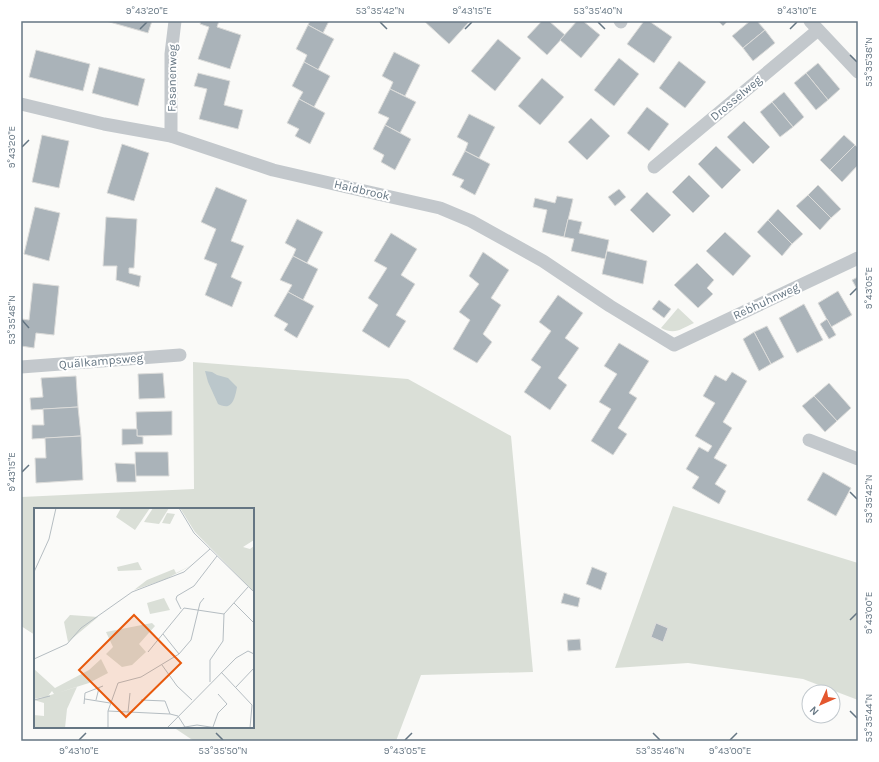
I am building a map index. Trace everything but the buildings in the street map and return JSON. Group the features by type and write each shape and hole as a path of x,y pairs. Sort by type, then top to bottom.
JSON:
{"street":[{"name":"Fasanenweg","path":"171,136 171,54 175,21"},
{"path":"814,26 858,72"},
{"name":"Drosselweg","path":"654,167 814,26"},
{"name":"Haidbrook","path":"21,104 104,124 171,136 273,170 446,210 471,221 543,261 610,306 674,345"},
{"name":"Rebhuhnweg","path":"674,345 858,258"},
{"name":"Quälkampsweg","path":"21,367 180,355"},
{"path":"809,440 858,459"}],"shaded area":[{"path":"678,308 694,323 674,331 661,328"},
{"path":"193,362 408,379 511,436 533,672 421,675 396,741 194,741 174,728 254,728 254,508 34,508 34,634 21,626 21,497 194,489"},
{"path":"205,371 228,378 237,387 230,405 225,406 218,404 208,382"},
{"path":"673,506 858,563 858,700 841,694 841,684 816,684 803,679 688,663 615,668"}]}
